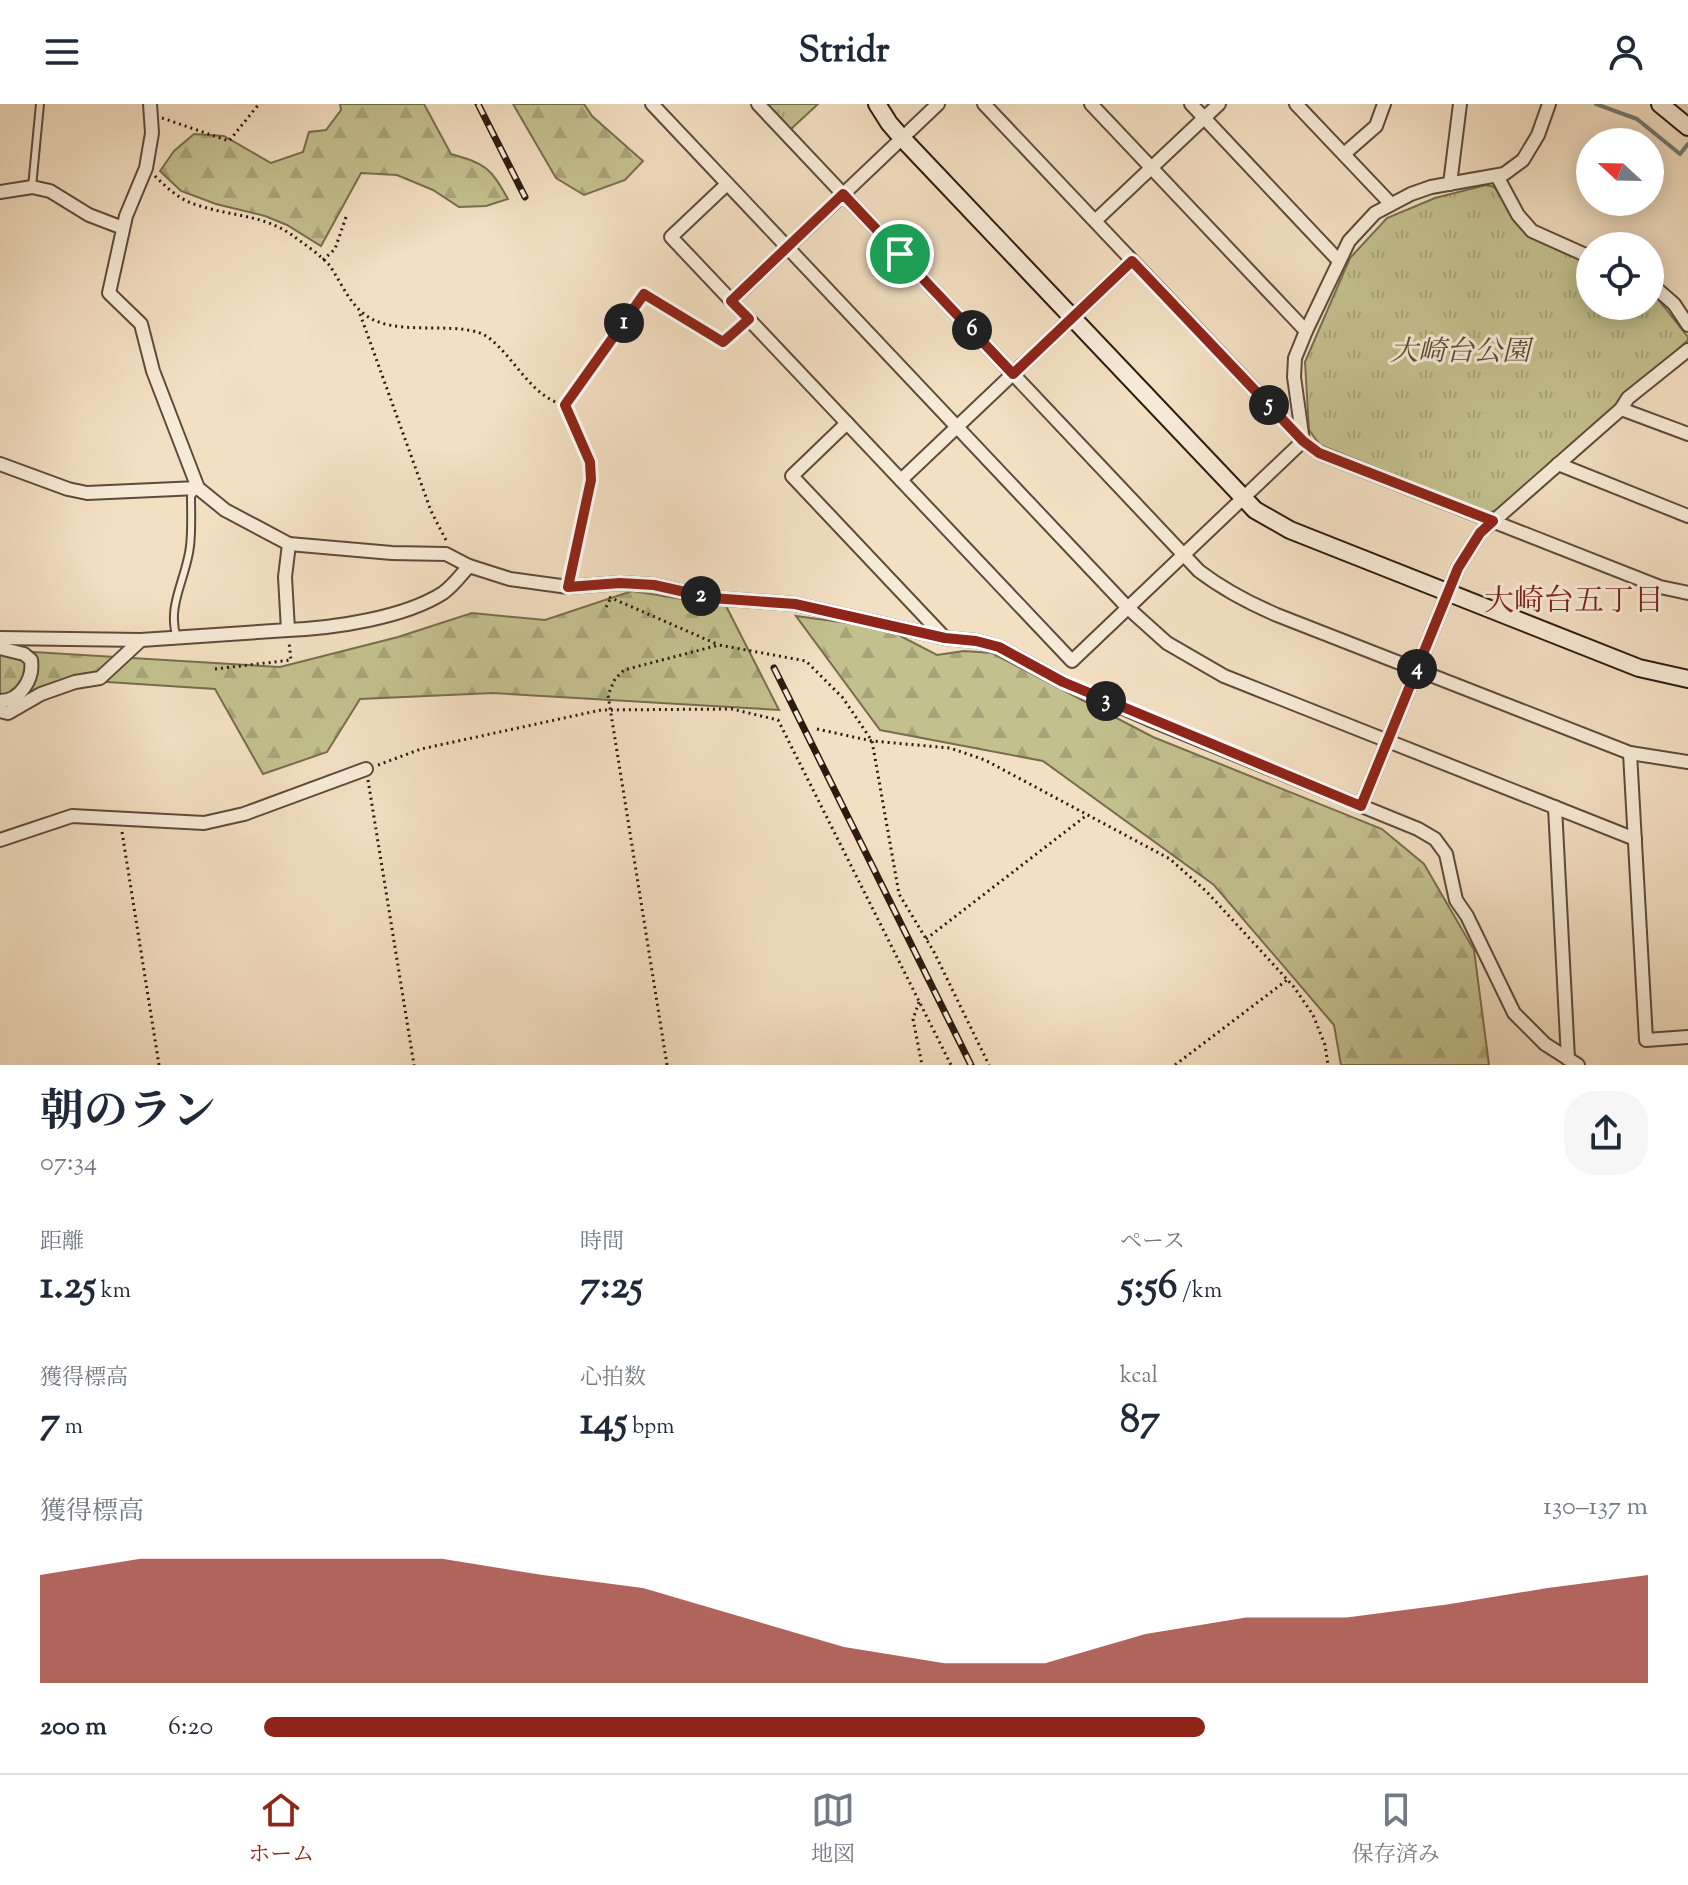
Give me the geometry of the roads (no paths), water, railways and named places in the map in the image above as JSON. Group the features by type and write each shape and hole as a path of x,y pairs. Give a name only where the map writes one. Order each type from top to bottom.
{"street":[{"path":"652,104 1128,608 1158,636 1205,667 1635,839"},
{"path":"758,104 1199,571 1244,601 1630,753 1688,762"},
{"path":"877,104 902,138 1243,499 1270,521 1639,668 1688,679"},
{"path":"731,301 938,104"},
{"path":"984,104 1303,441 1319,453 1660,587 1688,593"},
{"path":"1091,104 1306,331"},
{"path":"1191,104 1339,261"},
{"path":"1095,221 1219,104"},
{"path":"1296,104 1390,203"},
{"path":"1344,154 1376,126 1384,104"},
{"path":"1450,184 1460,104"},
{"path":"1303,441 1294,377 1295,358 1349,241 1362,225 1390,203 1431,187 1504,174 1523,160 1538,135 1548,104 1542,104"},
{"path":"1660,104 1688,127"},
{"path":"150,109 152,133 146,168 123,228 109,293 141,324 153,371 198,488 225,510 289,544 392,553 446,554 469,566 510,579 568,587 620,583 654,585 712,598 795,604 999,647 1063,682 1418,829 1435,839 1446,854 1456,900 1467,916 1514,1013 1545,1044 1573,1062"},
{"path":"1497,176 1518,215 1532,231 1576,251"},
{"path":"727,184 671,237 1072,661 1303,441"},
{"path":"0,192 32,187 50,191 89,215 123,228"},
{"path":"901,480 1132,261"},
{"path":"1664,294 1688,325"},
{"path":"1361,806 1467,551 1480,533 1621,409 1628,398 1688,350"},
{"path":"1621,409 1688,434"},
{"path":"847,423 792,476 945,638"},
{"path":"0,464 87,493 198,488"},
{"path":"1558,464 1688,516"},
{"path":"288,630 285,577 289,544"},
{"path":"0,638 141,640 288,630 373,618 416,608 447,591 469,566"},
{"path":"0,711 8,713 41,694 75,682 100,678 141,640"},
{"path":"0,648 24,654 31,660 32,669 26,685 17,695 7,702 0,701"},
{"path":"1630,753 1646,1040 1688,1037"},
{"path":"0,840 72,816 204,823 244,814 366,769"},
{"path":"1555,807 1573,1062"}],"lane":[{"path":"32,187 40,104"},
{"path":"177,638 174,629 175,601 190,549 191,496 198,488"}],"waterway":[{"path":"1596,104 1637,119 1680,154 1688,144"}],"railway":[{"path":"478,104 525,197"},
{"path":"774,668 971,1065"}],"district":[{"name":"大崎台五丁目","path":"1574,602"}],"park label":[{"name":"大崎台公園","path":"1460,353"}]}
